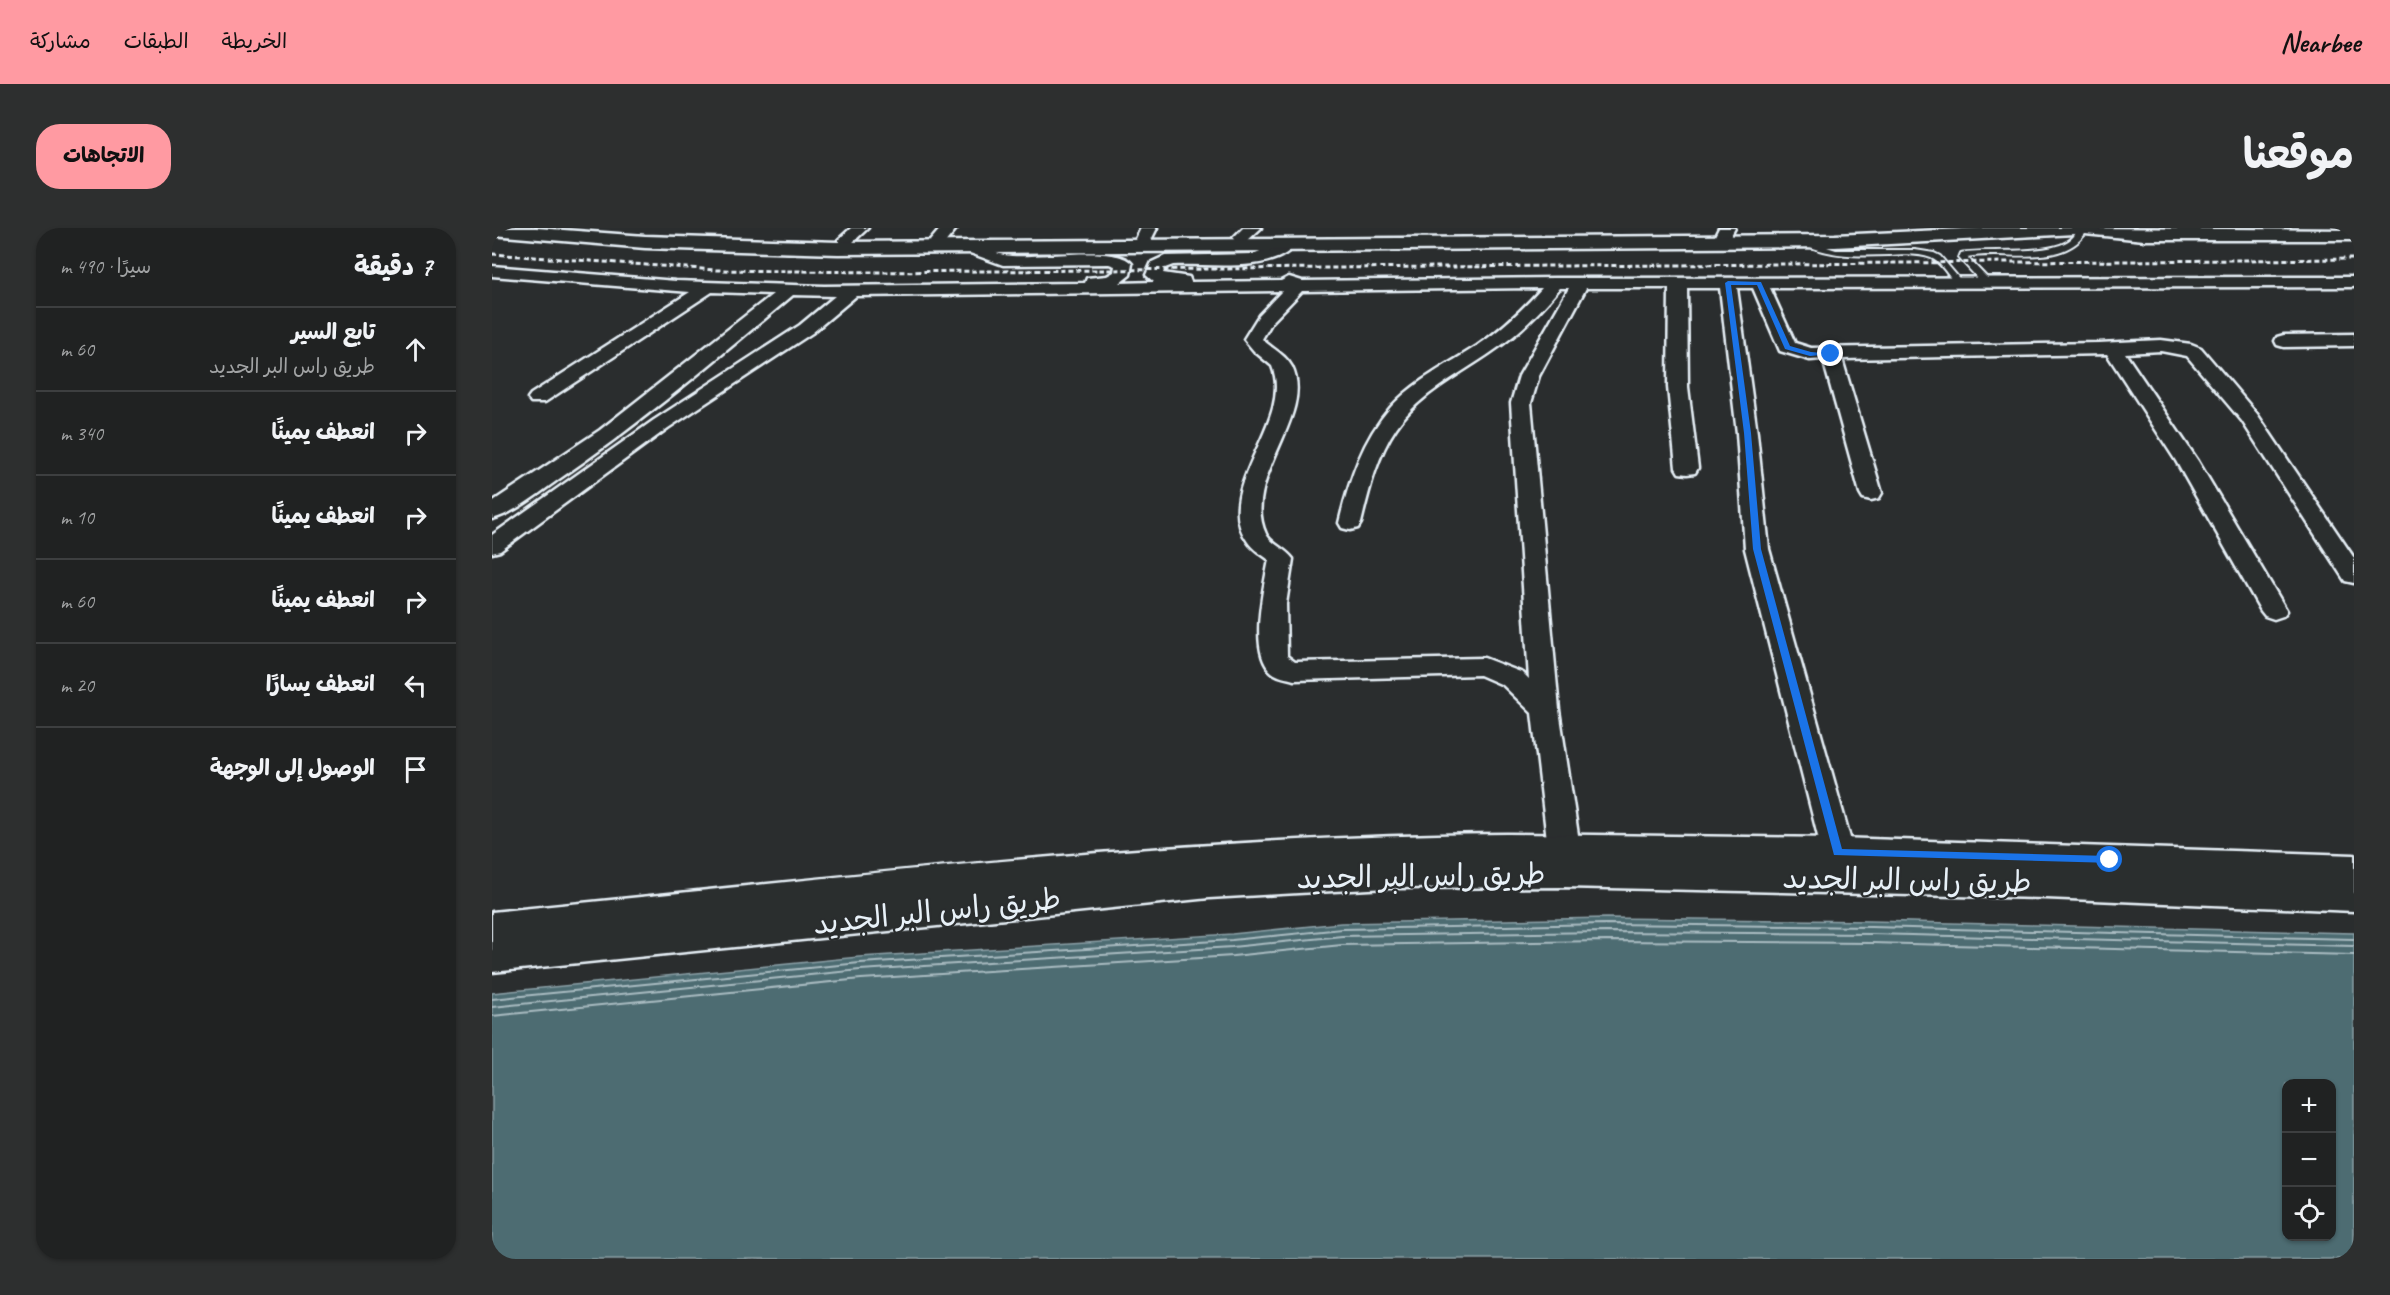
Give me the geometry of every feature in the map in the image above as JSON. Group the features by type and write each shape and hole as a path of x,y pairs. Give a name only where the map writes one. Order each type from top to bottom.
{"main road":[{"path":"557,228 716,238 853,234 1725,232 1878,234 1951,228"},
{"path":"2177,228 2226,236"},
{"path":"492,230 708,245 968,247 1806,242 1917,239 2079,229 2135,235 2354,235"},
{"name":"طريق راس البر الجديد","path":"492,927 1216,856 1391,848 1838,852 2354,869"},
{"name":"طريق راس البر الجديد","path":"492,956 1189,886 1387,874 1564,873 2022,883 2354,897"}],"street":[{"path":"1287,245 1277,253 1250,259 1167,260 1158,265 1154,275 1173,281 1275,280 1298,285"},
{"path":"968,247 1003,260 1111,259 1124,264 1122,275 1110,281 1032,283 1014,289"},
{"path":"492,271 709,287 851,291 1555,283 2354,282"},
{"path":"1350,523 1358,488 1371,456 1382,434 1400,410 1426,387 1516,326 1555,283"},
{"path":"1564,848 1545,710 1521,403 1529,376 1580,283"},
{"path":"1678,283 1678,387 1687,468"},
{"path":"1728,283 1747,433 1757,549 1838,852"},
{"path":"1759,283 1787,347 1810,354 2113,349 2171,345 2194,352 2250,418 2297,486 2354,576"},
{"path":"1298,285 1265,319 1253,339 1279,360 1285,374 1286,396 1279,423 1256,476 1250,500 1254,534 1259,542 1281,559 1273,604 1274,656 1277,662 1282,668 1294,671 1484,666 1513,679 1545,710"},
{"path":"538,398 709,287"},
{"path":"492,512 526,492 603,437 789,290"},
{"path":"492,546 661,424 806,330 851,291"},
{"path":"2284,341 2354,340"},
{"path":"2113,349 2187,461 2274,610"},
{"path":"1831,354 1871,493"}],"lane":[{"path":"1988,283 1963,258 1964,255 2058,249 2077,241 2081,234 2079,229"},
{"path":"1806,242 1822,249 1845,254 1929,255 1936,258 1959,283"}],"water":[{"path":"1606,918 1871,921 2354,933 2354,1259 492,1259 492,993 859,957 1232,934 1341,923"}],"railway":[{"path":"492,254 716,270 876,272 2354,259"}],"route":[{"path":"1831,354 1810,354 1787,347 1759,283 1728,283 1747,433 1757,549 1838,852 2110,860"}]}
